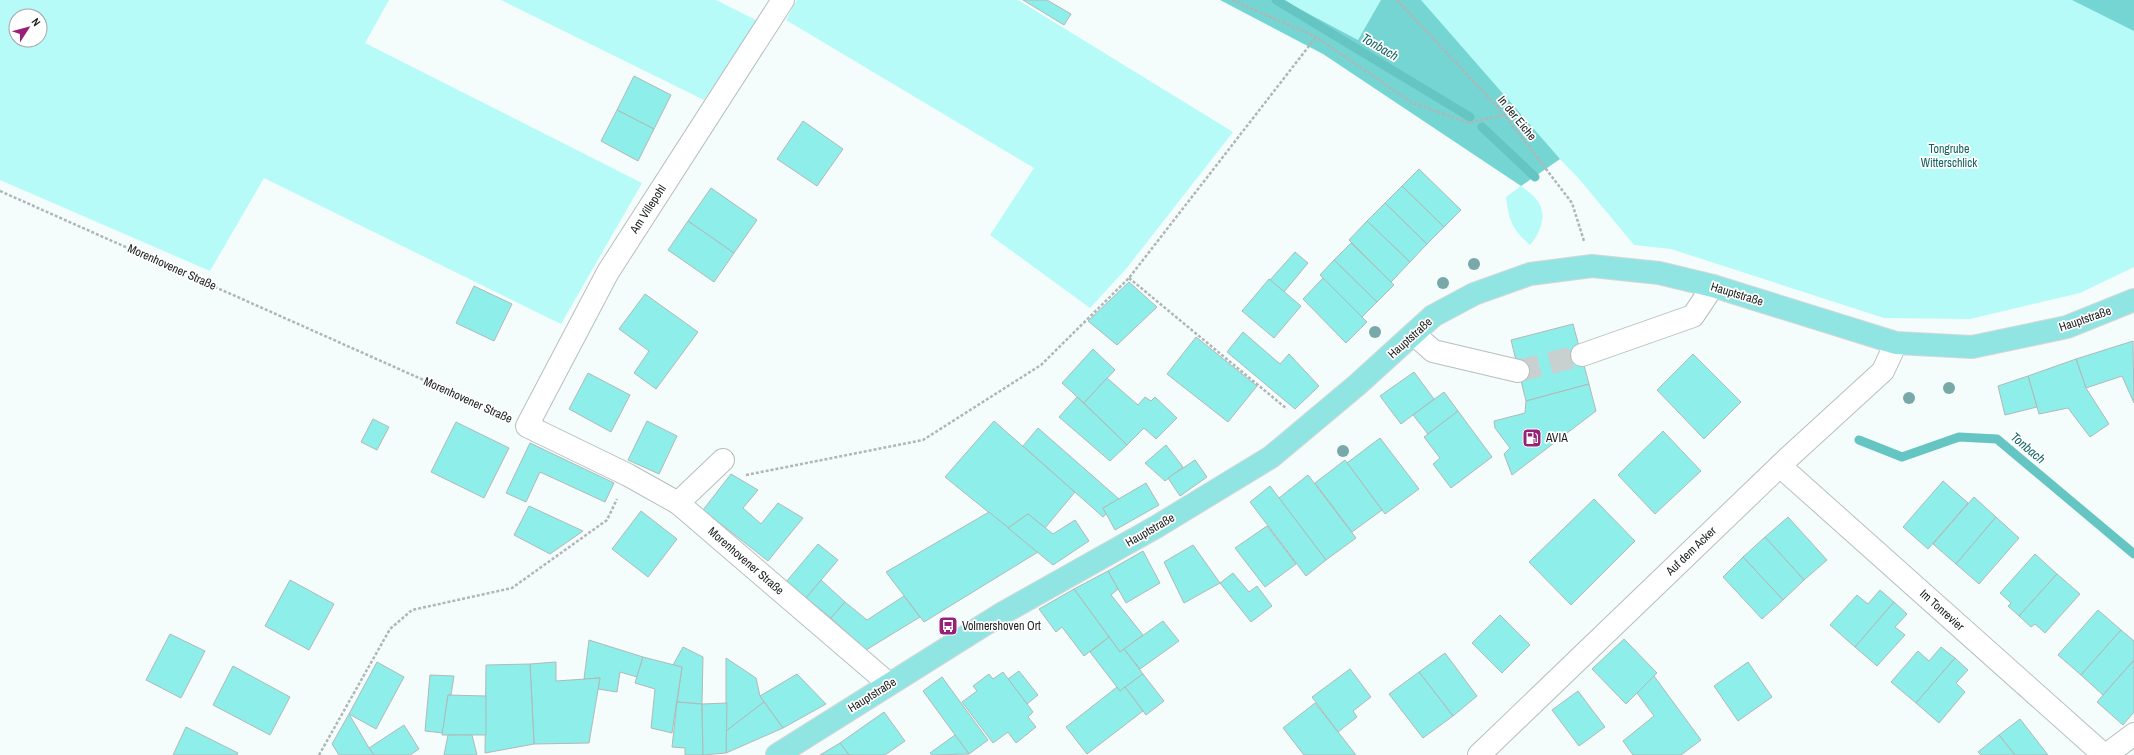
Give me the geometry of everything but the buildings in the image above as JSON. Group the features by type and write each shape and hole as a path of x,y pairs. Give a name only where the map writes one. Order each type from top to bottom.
{"main road":[{"name":"Hauptstraße","path":"777,755 1003,614 1156,527 1271,457 1308,427 1433,316 1474,294 1530,274 1592,266 1659,273 1712,286 1896,344 1972,347 2067,327 2134,300"}],"street":[{"name":"Am Villepohl","path":"527,426 608,272 783,0"},
{"path":"1582,355 1693,316 1712,286"},
{"path":"1414,334 1433,351 1518,372"},
{"name":"Auf dem Acker","path":"1479,755 1780,466 1883,370 1896,344"},
{"name":"Morenhovener Straße","path":"527,426 628,475 678,503 889,684"},
{"path":"678,503 723,460"},
{"name":"Im Tonrevier","path":"1780,466 2105,755 2134,734"}],"path":[{"path":"1232,0 1316,36 1411,102 1469,123 1504,114"},
{"name":"In der Eiche","path":"1397,0 1504,114 1572,203 1592,266"},
{"path":"723,460 744,476 923,440 1041,365 1129,278 1316,36"},
{"name":"Morenhovener Straße","path":"0,191 527,426"},
{"path":"1129,278 1308,427"},
{"path":"319,755 390,629 412,610 512,588 608,520 628,475"}],"green space":[{"path":"0,0 389,0 365,43 642,183 561,324 264,178 210,271 0,180"},
{"path":"501,0 716,0 758,21 704,100"},
{"path":"797,0 1018,0 1233,132 1126,269 1090,308 990,235 1034,168 786,20"},
{"path":"1283,0 1381,0 1382,1 1358,40"},
{"name":"Tongrube Witterschlick","path":"1419,0 2134,0 2134,267 2080,293 1970,319 1884,318 1671,249 1634,245 1580,180 1516,113"},
{"path":"1521,186 1536,199 1542,211 1542,223 1540,229 1530,245 1512,224 1507,205 1506,197"}],"shaded area":[{"path":"1220,0 1283,0 1358,40 1381,0 1421,0 1560,159 1521,186 1323,54"},
{"path":"2072,0 2134,0 2134,31"}],"waterway":[{"name":"Tonbach","path":"1276,0 1470,117"},
{"name":"Tonbach","path":"1482,127 1535,177"},
{"name":"Tonbach","path":"1859,440 1902,457 1959,437 1997,439 2134,554"}],"tunnel":[{"path":"1518,371 1582,355"}],"place":[{"name":"AVIA","path":"1532,438"},
{"name":"Volmershoven Ort","path":"948,626"}]}
